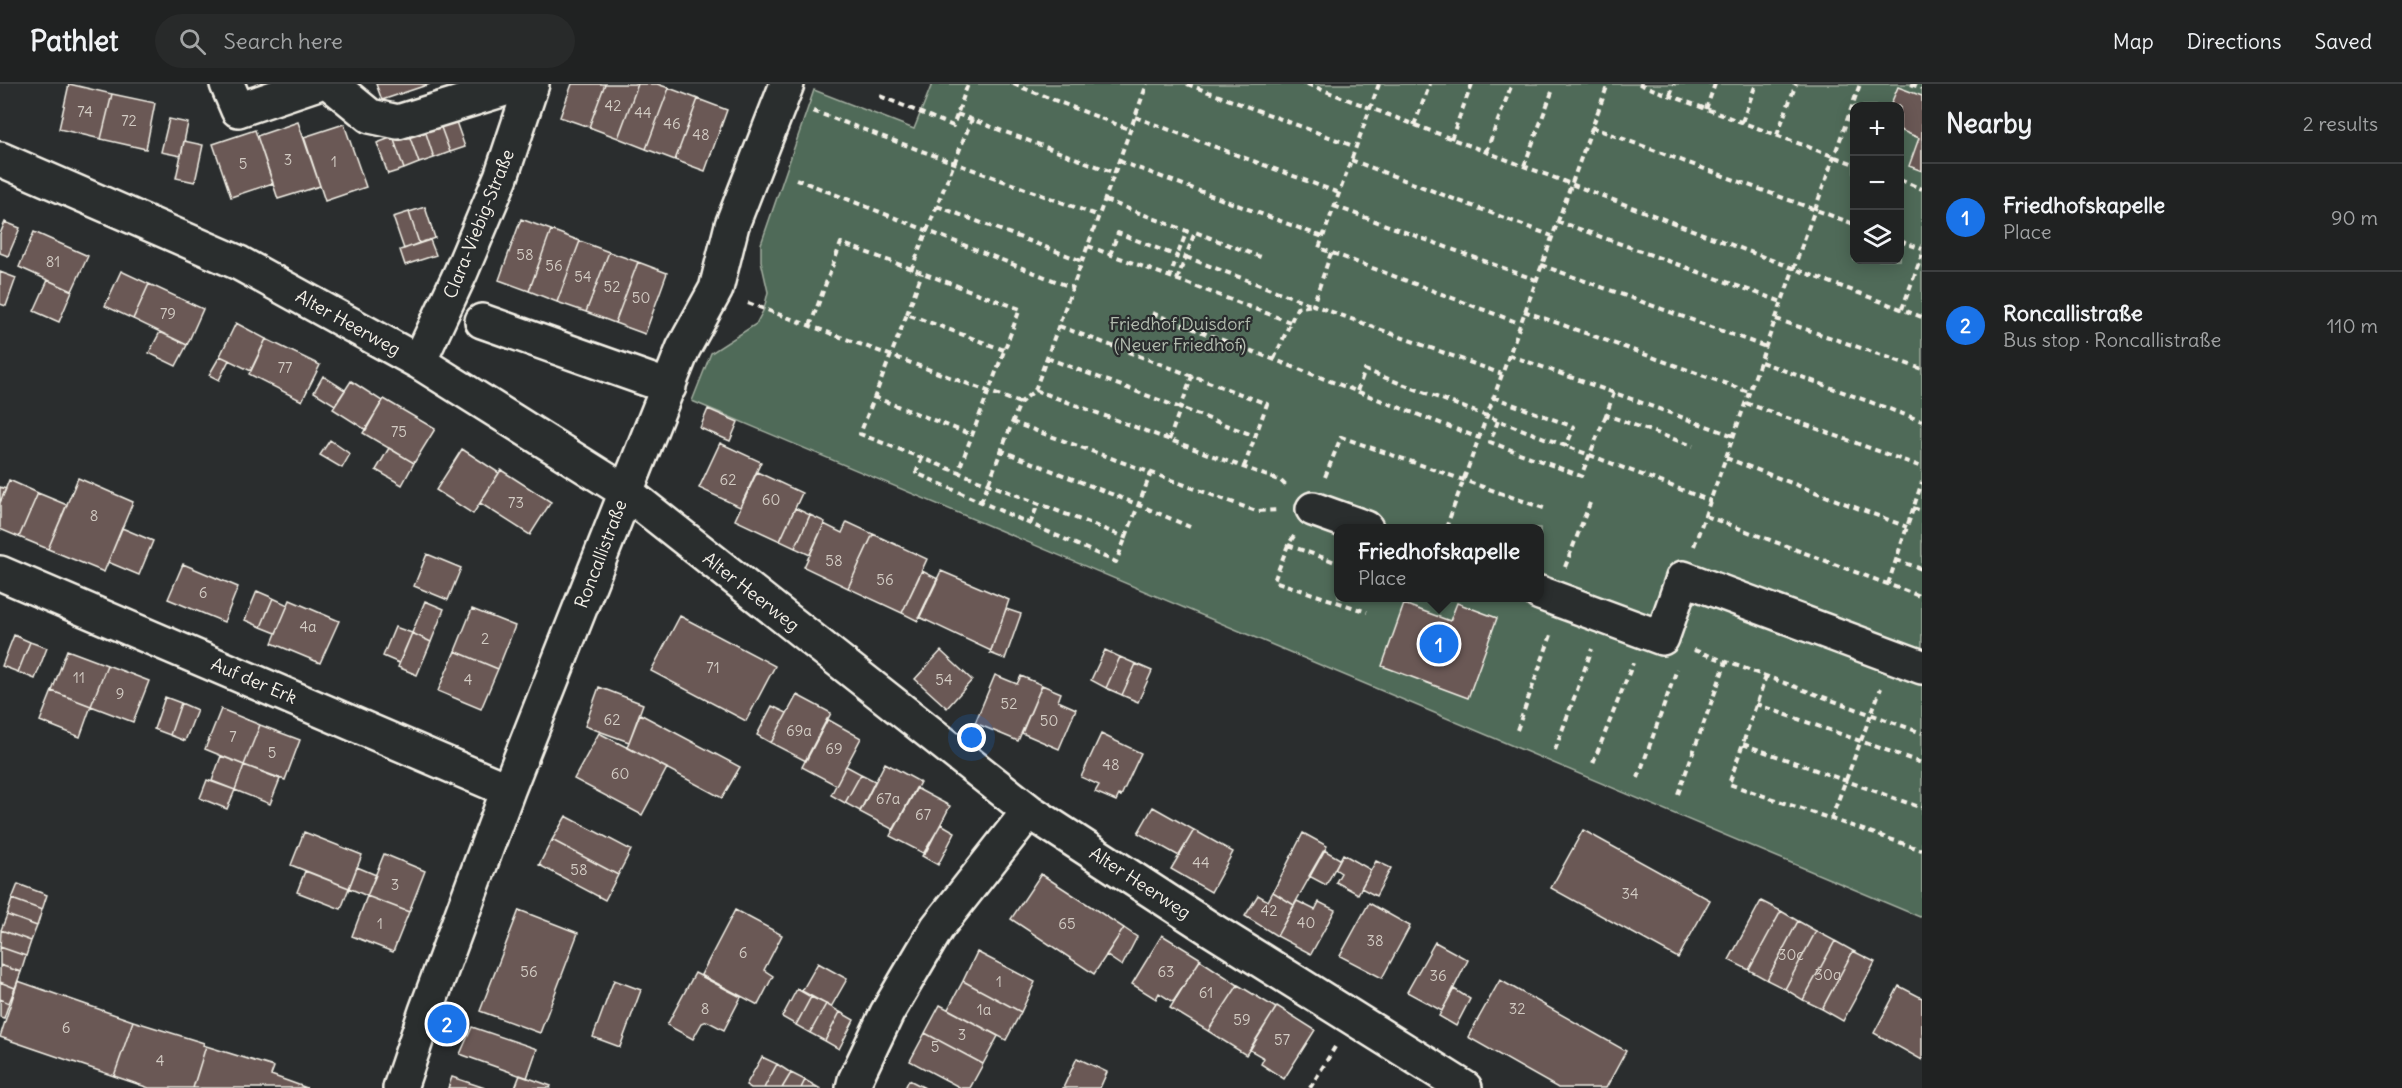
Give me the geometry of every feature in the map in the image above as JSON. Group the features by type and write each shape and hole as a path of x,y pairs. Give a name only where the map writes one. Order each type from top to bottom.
{"street":[{"path":"227,84 238,110 315,84"},
{"path":"331,84 370,116 398,122 521,84"},
{"name":"Clara-Viebig-Straße","path":"419,362 461,272 501,177 532,84"},
{"name":"Roncallistraße","path":"400,1088 508,790 683,349 716,289 732,225 784,91"},
{"name":"Alter Heerweg","path":"0,159 239,263 419,362 626,492 1029,812 1465,1088"},
{"path":"482,321 669,387"},
{"path":"1313,509 1355,524"},
{"name":"Auf der Erk","path":"0,573 508,790"},
{"path":"1552,598 1664,639 1683,578 1908,662"},
{"path":"853,1088 887,1013 937,928 1029,812"}],"path":[{"path":"880,96 953,126 968,84"},
{"path":"1013,84 1131,130"},
{"path":"981,502 1020,403 1035,390 1147,84"},
{"path":"1187,84 1356,147"},
{"path":"1307,84 1922,317"},
{"path":"1379,84 1319,248 1520,323"},
{"path":"1414,125 1430,84"},
{"path":"1451,139 1472,84"},
{"path":"1486,152 1512,84"},
{"path":"1447,524 1608,84"},
{"path":"1639,84 1850,162"},
{"path":"1670,96 1674,84"},
{"path":"1706,109 1715,84"},
{"path":"1742,122 1756,84"},
{"path":"1777,135 1796,84"},
{"path":"1683,578 1860,84"},
{"path":"1911,84 1922,88"},
{"path":"784,91 954,162 1099,216"},
{"path":"1524,166 1552,92"},
{"path":"957,114 1115,173"},
{"path":"1135,117 1339,193"},
{"path":"911,270 972,119"},
{"path":"1591,127 1850,223"},
{"path":"1351,160 1552,236"},
{"path":"1119,161 1323,237"},
{"path":"796,179 1073,288"},
{"path":"1904,182 1922,189"},
{"path":"1105,200 1187,231 1170,277"},
{"path":"937,206 1082,261"},
{"path":"1334,206 1536,280"},
{"path":"1557,221 1782,302"},
{"path":"1177,280 1195,232 1263,258"},
{"path":"1110,255 1118,233 1177,256"},
{"path":"810,326 841,243 1020,309 958,472"},
{"path":"1904,243 1922,249"},
{"path":"1088,246 1290,322"},
{"path":"1313,305 1331,253"},
{"path":"1902,309 1922,255"},
{"path":"1186,257 1502,374"},
{"path":"1541,265 1766,347"},
{"path":"922,273 860,434 1127,538"},
{"path":"1274,359 1297,308 1313,305"},
{"path":"764,309 1020,403"},
{"path":"1524,311 1750,392"},
{"path":"1152,313 1479,438"},
{"path":"907,314 1004,350"},
{"path":"1776,319 1922,369"},
{"path":"1059,326 1267,404 1244,467"},
{"path":"1509,355 1734,436"},
{"path":"1047,358 1255,436"},
{"path":"1761,362 1922,421"},
{"path":"1357,391 1365,369 1710,501"},
{"path":"1169,440 1192,376"},
{"path":"1035,390 1281,481 1313,509"},
{"path":"1498,421 1490,442 1581,476 1614,393"},
{"path":"1493,397 1574,427 1566,447"},
{"path":"874,398 972,435"},
{"path":"1746,403 1922,466"},
{"path":"1606,415 1693,446"},
{"path":"1012,422 1256,511 1313,509"},
{"path":"1334,601 1274,581 1288,545 1313,509 1341,437 1546,509"},
{"path":"1000,450 1190,527"},
{"path":"922,458 916,473 1116,562 1151,473"},
{"path":"1726,458 1907,526"},
{"path":"1888,584 1922,482"},
{"path":"1030,524 1038,504"},
{"path":"1517,730 1552,598 1590,504"},
{"path":"1913,508 1922,511"},
{"path":"1706,516 1922,597"},
{"path":"1288,545 1334,562"},
{"path":"1896,560 1922,570"},
{"path":"1336,602 1366,612"},
{"path":"1555,750 1604,617"},
{"path":"1664,639 1922,733"},
{"path":"1593,763 1664,639"},
{"path":"1638,778 1664,639"},
{"path":"1678,794 1726,662"},
{"path":"1831,819 1871,714 1908,662"},
{"path":"1766,676 1729,784 1922,850"},
{"path":"1756,704 1922,763"},
{"path":"1743,744 1922,808"},
{"path":"1310,1088 1353,1018"}],"green space":[{"name":"Friedhof Duisdorf (Neuer Friedhof)","path":"932,84 1922,84 1922,914 1920,917 692,401 711,353 756,324 764,309 768,292 761,261 761,244 814,90 914,129"}],"building":[{"path":"69,84 112,94 101,139 59,129"},
{"path":"376,84 430,84 382,100"},
{"path":"572,84 605,84 589,127 560,117"},
{"path":"605,84 638,84 618,138 589,127"},
{"path":"638,84 657,84 669,88 646,149 618,138"},
{"path":"1898,87 1922,96 1922,171 1909,166 1919,138 1904,132 1904,102 1892,102"},
{"path":"669,88 698,99 675,160 646,149"},
{"path":"112,94 155,103 146,149 101,139"},
{"path":"698,99 727,110 705,171 675,160"},
{"path":"454,116 465,147 450,152 439,122"},
{"path":"169,119 188,123 181,156 161,152"},
{"path":"298,122 320,186 278,199 257,136"},
{"path":"439,122 450,152 434,158 424,127"},
{"path":"344,124 366,187 325,201 304,137"},
{"path":"424,127 434,158 419,163 408,132"},
{"path":"255,130 273,183 231,197 213,144"},
{"path":"408,132 419,163 404,169 393,137"},
{"path":"393,137 404,169 388,174 377,143"},
{"path":"184,141 203,145 195,182 176,178"},
{"path":"425,207 435,238 419,243 409,212"},
{"path":"409,212 419,243 404,249 393,217"},
{"path":"521,219 551,230 529,291 499,280"},
{"path":"5,222 20,228 8,256 0,253 0,234"},
{"path":"551,230 580,241 557,302 529,291"},
{"path":"34,232 88,256 72,291 19,267"},
{"path":"430,240 436,255 405,265 400,250"},
{"path":"580,241 609,252 586,312 557,302"},
{"path":"609,252 638,262 615,323 586,312"},
{"path":"638,262 667,273 645,334 615,323"},
{"path":"121,271 149,284 133,319 105,306"},
{"path":"0,272 16,278 6,306 0,304"},
{"path":"48,280 72,291 59,322 34,311"},
{"path":"149,284 203,309 187,345 133,319"},
{"path":"236,323 266,339 251,371 220,356"},
{"path":"160,332 187,345 176,366 149,353"},
{"path":"266,339 320,365 302,401 249,374"},
{"path":"220,356 229,360 219,380 209,375"},
{"path":"323,376 345,390 335,405 314,392"},
{"path":"351,381 382,401 366,430 333,409"},
{"path":"384,399 435,429 414,463 363,433"},
{"path":"708,409 738,422 730,441 700,428"},
{"path":"330,440 350,454 342,468 320,455"},
{"path":"720,443 761,462 740,507 699,488"},
{"path":"389,448 414,463 402,485 376,470"},
{"path":"462,449 499,473 473,514 436,490"},
{"path":"501,470 551,502 530,535 480,503"},
{"path":"757,472 802,493 780,541 735,520"},
{"path":"78,478 133,502 104,572 48,549"},
{"path":"9,480 38,493 19,537 0,529 0,503"},
{"path":"0,487 6,489 0,503"},
{"path":"38,493 67,505 48,549 19,537"},
{"path":"795,508 810,515 795,548 780,541"},
{"path":"810,515 825,522 810,555 795,548"},
{"path":"847,522 873,534 848,588 804,567 824,524 842,533"},
{"path":"122,528 153,541 139,575 108,562"},
{"path":"873,534 927,559 902,613 848,588"},
{"path":"427,554 461,568 448,600 414,586"},
{"path":"183,564 238,587 224,622 168,599"},
{"path":"922,571 938,579 918,621 902,613"},
{"path":"941,571 1009,600 991,651 919,617"},
{"path":"257,591 273,598 261,627 245,620"},
{"path":"273,598 288,605 276,633 261,627"},
{"path":"290,600 339,621 320,663 272,643"},
{"path":"425,601 444,609 431,642 412,633"},
{"path":"1457,603 1497,618 1468,698 1382,666 1404,604 1450,621"},
{"path":"472,609 515,626 498,669 455,651"},
{"path":"1006,609 1021,614 1005,659 990,653"},
{"path":"680,616 775,666 746,721 651,671"},
{"path":"395,627 412,633 399,663 383,656"},
{"path":"412,633 431,642 417,675 398,667"},
{"path":"14,635 30,642 18,672 2,666"},
{"path":"30,642 47,648 35,679 18,672"},
{"path":"67,650 107,665 91,706 52,691"},
{"path":"1105,650 1120,657 1106,688 1091,680"},
{"path":"455,651 498,669 481,709 438,691"},
{"path":"941,651 972,680 947,708 915,679"},
{"path":"1120,657 1136,664 1122,695 1106,688"},
{"path":"1136,664 1152,671 1138,702 1122,695"},
{"path":"107,665 149,681 133,722 91,706"},
{"path":"995,675 1017,684 1021,676 1042,685 1018,741 975,723"},
{"path":"1042,685 1061,693 1058,701 1076,709 1059,749 1022,733"},
{"path":"599,687 643,704 629,742 585,726"},
{"path":"52,691 91,706 80,737 40,721"},
{"path":"797,695 831,713 806,761 771,743"},
{"path":"165,697 181,703 170,735 154,729"},
{"path":"181,703 197,710 185,741 170,735"},
{"path":"772,706 787,713 771,743 757,735"},
{"path":"221,709 260,725 244,765 205,749"},
{"path":"640,714 740,767 722,798 627,747"},
{"path":"827,719 861,738 836,785 802,767"},
{"path":"260,725 300,740 285,780 244,765"},
{"path":"599,733 667,768 642,815 574,779"},
{"path":"1101,734 1141,753 1121,796 1119,795 1116,801 1095,792 1099,785 1081,777"},
{"path":"221,756 244,765 235,790 212,781"},
{"path":"885,763 920,782 894,830 860,812"},
{"path":"244,765 280,779 270,804 235,790"},
{"path":"846,766 861,774 845,803 831,795"},
{"path":"861,774 875,781 860,811 845,803"},
{"path":"207,780 235,790 227,809 200,798"},
{"path":"916,788 950,806 925,854 890,836"},
{"path":"1153,807 1194,830 1179,856 1138,833"},
{"path":"566,816 631,850 618,875 552,840"},
{"path":"941,824 955,832 938,865 922,856"},
{"path":"1194,830 1233,852 1211,892 1171,869"},
{"path":"1583,830 1710,900 1678,958 1551,888"},
{"path":"304,832 362,855 349,888 291,865"},
{"path":"1303,833 1327,846 1294,905 1273,892"},
{"path":"552,840 618,875 605,900 539,865"},
{"path":"1324,850 1340,859 1326,885 1309,876"},
{"path":"384,854 425,871 409,912 367,896"},
{"path":"1343,854 1371,870 1358,894 1336,882 1341,873 1335,869"},
{"path":"1376,861 1391,868 1376,896 1361,888"},
{"path":"357,867 376,875 367,896 349,888"},
{"path":"305,871 349,888 341,909 297,892"},
{"path":"1041,874 1124,928 1094,974 1011,919"},
{"path":"18,884 47,895 42,910 12,899"},
{"path":"1273,892 1294,905 1277,936 1245,916 1258,895 1268,901"},
{"path":"367,896 409,912 393,952 352,936"},
{"path":"12,899 42,910 37,926 7,915"},
{"path":"1297,901 1315,910 1319,902 1335,910 1311,954 1277,936"},
{"path":"1761,901 1781,911 1749,970 1729,960"},
{"path":"1369,903 1410,926 1382,978 1340,956"},
{"path":"519,910 578,933 540,1033 480,1011"},
{"path":"735,910 782,935 764,970 773,976 758,1005 701,975"},
{"path":"1781,911 1798,921 1767,980 1749,970"},
{"path":"7,915 37,926 31,941 1,930"},
{"path":"1798,921 1816,931 1785,989 1767,980"},
{"path":"1124,928 1137,937 1122,966 1106,955"},
{"path":"1,930 31,941 26,956 0,947"},
{"path":"1816,931 1835,941 1803,1000 1785,989"},
{"path":"1162,935 1201,959 1173,1002 1159,993 1156,999 1132,984"},
{"path":"1835,941 1853,951 1822,1009 1803,1000"},
{"path":"1435,942 1468,960 1442,1011 1407,992"},
{"path":"0,947 26,956 21,972 0,965"},
{"path":"1853,951 1875,962 1843,1021 1822,1009"},
{"path":"977,952 1035,982 1021,1012 963,981"},
{"path":"1200,960 1238,985 1208,1031 1170,1008"},
{"path":"818,963 847,979 831,1007 802,991"},
{"path":"0,965 21,972 15,988 0,982"},
{"path":"695,973 741,997 724,1030 707,1021 702,1023 693,1039 667,1025"},
{"path":"614,980 641,990 620,1047 593,1037"},
{"path":"1500,980 1626,1051 1606,1088 1558,1088 1468,1037"},
{"path":"18,981 133,1021 114,1076 0,1037"},
{"path":"963,981 1021,1012 1006,1040 948,1009"},
{"path":"0,982 15,988 9,1003 0,999"},
{"path":"1238,985 1276,1008 1246,1055 1208,1031"},
{"path":"1899,986 1922,998 1922,1060 1874,1033"},
{"path":"797,989 811,997 796,1025 782,1017"},
{"path":"1454,989 1470,999 1456,1026 1439,1016"},
{"path":"811,997 826,1004 810,1033 796,1025"},
{"path":"0,999 9,1003 4,1018 0,1017"},
{"path":"826,1004 840,1012 825,1041 810,1033"},
{"path":"940,1005 998,1036 983,1064 925,1033"},
{"path":"1277,1006 1315,1030 1284,1079 1261,1064 1264,1058 1250,1050"},
{"path":"840,1012 854,1020 839,1049 825,1041"},
{"path":"133,1021 204,1043 203,1045 206,1046 193,1088 149,1088 114,1076"},
{"path":"472,1027 537,1049 527,1078 460,1054"},
{"path":"925,1033 983,1064 970,1088 961,1088 910,1061"},
{"path":"206,1046 274,1067 271,1075 307,1088 193,1088"},
{"path":"762,1057 777,1064 764,1088 751,1088 746,1085"},
{"path":"1077,1058 1107,1072 1100,1088 1063,1088"},
{"path":"777,1064 791,1073 782,1088 764,1088"},
{"path":"791,1073 805,1080 801,1088 782,1088"},
{"path":"520,1075 551,1086 550,1088 515,1088"},
{"path":"452,1077 485,1088 448,1088"},
{"path":"805,1080 819,1088 801,1088"},
{"path":"909,1080 925,1088 905,1088"}],"place":[{"name":"Friedhofskapelle","path":"1439,644"},
{"name":"Roncallistraße","path":"447,1024"}]}
